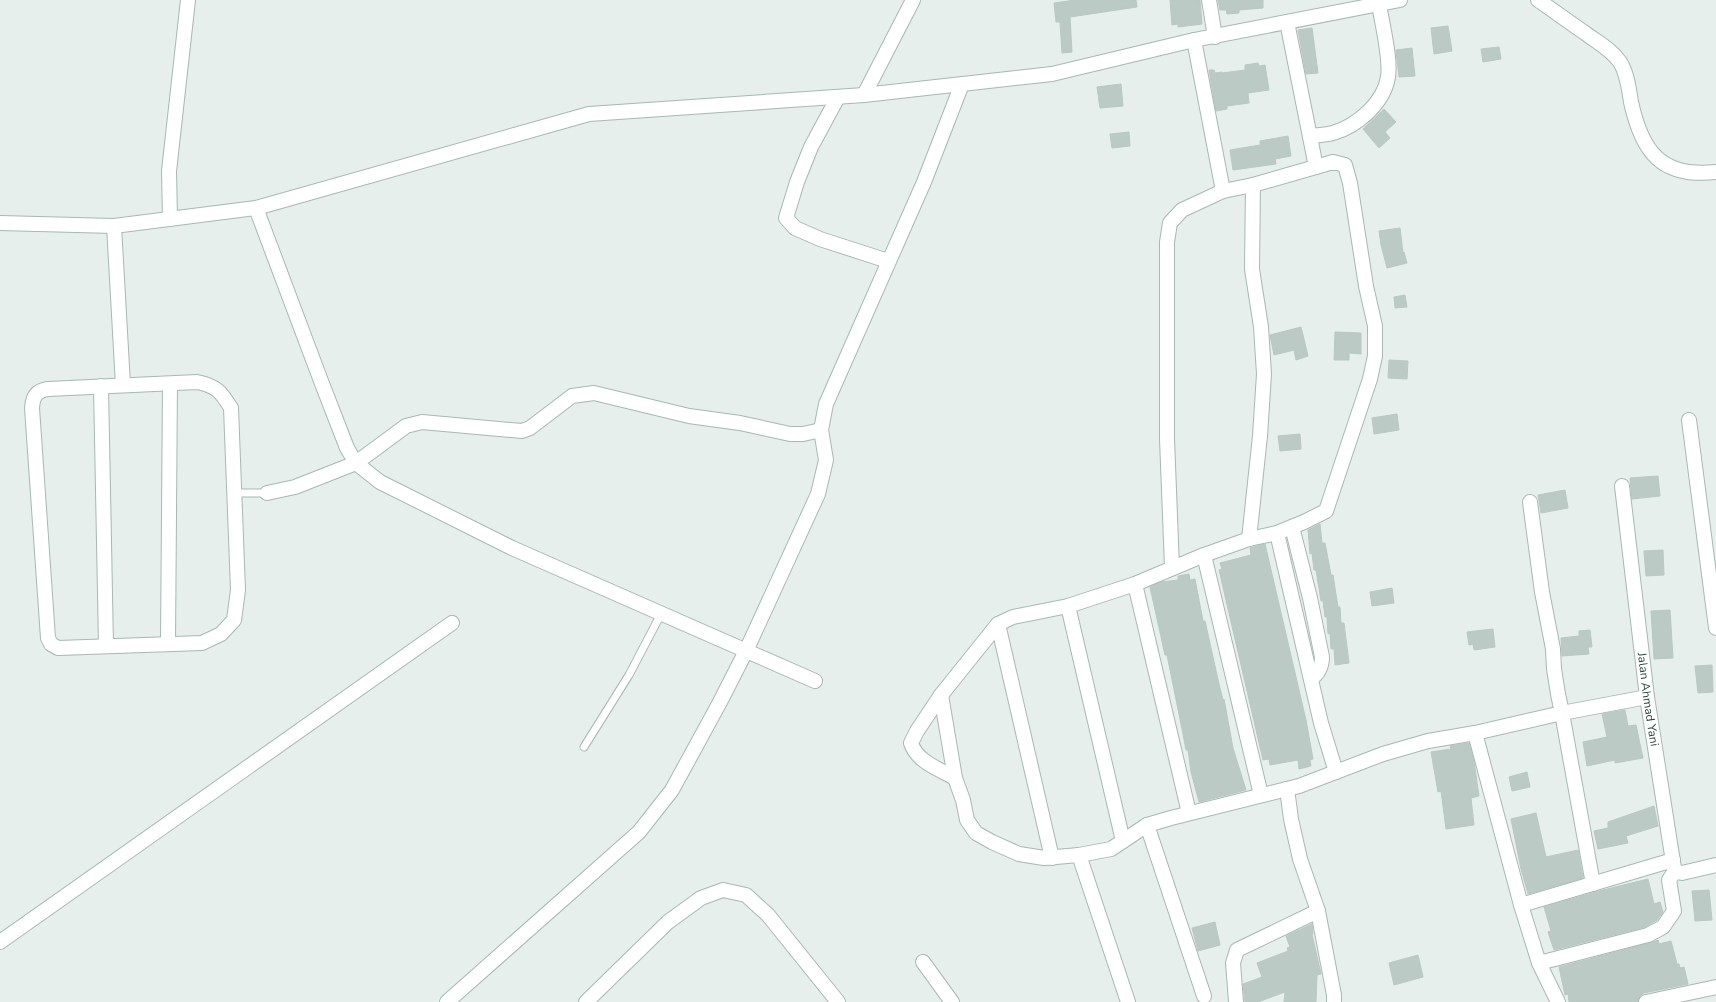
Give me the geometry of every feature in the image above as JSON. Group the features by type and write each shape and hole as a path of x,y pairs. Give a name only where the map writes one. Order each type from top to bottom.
{"street":[{"path":"170,219 169,171 188,0"},
{"path":"864,95 912,0"},
{"path":"1209,0 1214,36"},
{"path":"0,222 114,226 256,208 589,114 864,95 1052,74 1194,40 1287,22 1369,3 1400,0"},
{"path":"1538,0 1611,51 1621,63 1636,123 1658,160 1677,170 1716,172"},
{"path":"1310,136 1331,134 1346,128 1368,112 1384,91 1388,76 1388,60 1369,3"},
{"path":"1287,22 1316,167"},
{"path":"1194,40 1223,191"},
{"path":"447,1002 639,832 672,790 746,651 818,494 826,460 820,430 826,404 924,182 962,84"},
{"path":"838,97 811,147 796,182 786,218 795,228 820,239 888,262"},
{"path":"955,778 914,753 911,743 941,695 998,624 1013,617 1068,606 1135,584 1204,555 1249,539 1277,533 1326,511 1370,379 1375,356 1375,326 1366,286 1350,183 1345,165 1332,162 1253,185 1223,191 1182,210 1170,223 1167,242 1167,439 1172,567"},
{"path":"1249,539 1260,436 1264,374 1261,327 1252,269 1253,185"},
{"path":"256,208 347,448 356,463 380,482 495,539 815,681"},
{"path":"114,226 123,385"},
{"path":"197,382 212,384 222,394 231,408 238,590 234,620 220,634 202,643 58,648 51,644 48,638 32,400 35,394 41,390 170,384 197,382"},
{"path":"168,643 170,384"},
{"path":"101,386 106,646"},
{"path":"267,492 295,487 356,463 406,426 414,423 431,422 522,431 530,428 572,396 594,393 689,416 740,423 790,434 803,434 820,430"},
{"path":"1690,420 1716,628"},
{"name":"Jalan Ahmad Yani","path":"1622,486 1647,696 1675,866"},
{"path":"1530,502 1542,592 1554,649 1555,678 1593,884"},
{"path":"1292,527 1314,614 1322,657 1322,666 1311,679"},
{"path":"1277,533 1321,724 1336,772"},
{"path":"1204,555 1262,795"},
{"path":"1135,584 1189,813"},
{"path":"1068,606 1123,841"},
{"path":"0,942 452,623"},
{"path":"998,624 1052,858"},
{"path":"941,695 955,778 967,820 976,833 992,842 1020,854 1044,858 1079,855 1111,849 1147,825 1306,783 1384,754 1428,741 1475,733 1647,696"},
{"path":"1475,733 1521,905 1539,963 1558,1002"},
{"path":"1288,788 1291,819 1300,859 1318,910 1334,1002"},
{"path":"1147,825 1204,996"},
{"path":"1079,855 1128,1002"},
{"path":"1675,866 1682,873 1716,865"},
{"path":"1521,905 1593,884 1675,866"},
{"path":"1539,963 1648,935 1664,927 1674,911 1669,880 1675,866"},
{"path":"586,1002 668,922 702,898 723,890 746,895 768,915 838,1002"},
{"path":"1236,1002 1233,963 1237,950 1318,910"},
{"path":"923,962 952,1002"},
{"path":"1650,1001 1716,987"}],"lane":[{"path":"234,493 267,492"},
{"path":"584,747 629,675 661,614"}],"building":[{"path":"1075,0 1136,0 1137,7 1070,17 1072,52 1062,53 1060,22 1056,22 1054,3"},
{"path":"1170,0 1200,0 1202,24 1178,27 1178,24 1172,25"},
{"path":"1218,0 1263,0 1263,8 1239,10 1239,13 1227,14 1226,10 1220,10"},
{"path":"1448,26 1452,51 1434,54 1431,28"},
{"path":"1312,28 1318,73 1306,74 1298,30"},
{"path":"1499,47 1501,59 1483,62 1481,49"},
{"path":"1412,48 1415,76 1399,77 1396,50"},
{"path":"1258,63 1259,66 1265,65 1269,90 1248,93 1249,103 1227,106 1227,109 1216,111 1209,70 1214,70 1215,73 1222,73 1245,70 1245,65"},
{"path":"1121,84 1123,106 1100,108 1097,87"},
{"path":"1384,109 1396,122 1385,132 1390,138 1379,148 1363,129"},
{"path":"1129,132 1130,146 1112,148 1110,134"},
{"path":"1288,136 1291,156 1275,159 1276,164 1233,170 1230,150 1260,145 1260,141"},
{"path":"1400,228 1403,253 1407,263 1387,268 1379,231"},
{"path":"1405,295 1407,307 1395,308 1394,297"},
{"path":"1301,327 1308,356 1296,360 1294,350 1274,355 1270,335"},
{"path":"1335,332 1361,333 1361,354 1349,353 1349,360 1334,360"},
{"path":"1389,360 1408,361 1407,379 1388,378"},
{"path":"1397,414 1399,430 1374,434 1372,418"},
{"path":"1300,434 1301,449 1280,451 1278,436"},
{"path":"1658,476 1660,496 1632,499 1630,478"},
{"path":"1565,490 1568,508 1541,513 1538,495"},
{"path":"1320,524 1322,543 1325,543 1338,607 1340,607 1341,623 1344,623 1349,663 1335,665 1334,649 1331,649 1330,633 1328,634 1327,617 1325,617 1323,601 1321,601 1312,553 1310,554 1308,530"},
{"path":"1265,544 1306,720 1313,759 1310,760 1311,766 1299,769 1298,760 1270,765 1269,759 1263,760 1219,570 1222,569 1220,563 1251,555 1250,548"},
{"path":"1663,550 1664,575 1646,576 1644,551"},
{"path":"1189,574 1190,580 1195,579 1203,621 1205,621 1224,699 1233,748 1246,790 1199,802 1150,587 1161,582 1178,580 1178,576"},
{"path":"1392,588 1394,603 1372,606 1370,592"},
{"path":"1670,610 1673,658 1654,659 1651,611"},
{"path":"1493,629 1495,647 1474,650 1473,644 1469,645 1467,632"},
{"path":"1590,630 1592,647 1588,647 1589,654 1562,656 1561,638 1579,636 1579,631"},
{"path":"1712,665 1713,692 1698,693 1695,666"},
{"path":"1625,710 1628,726 1636,725 1643,758 1615,763 1615,760 1587,766 1583,742 1607,737 1602,714"},
{"path":"1469,743 1479,796 1471,798 1474,825 1446,829 1441,791 1438,792 1431,752 1451,749 1450,746"},
{"path":"1527,772 1530,787 1512,791 1509,777"},
{"path":"1654,806 1658,826 1626,836 1628,843 1598,849 1594,831 1608,828 1608,822"},
{"path":"1536,813 1546,857 1578,850 1583,878 1528,894 1511,819"},
{"path":"1648,879 1654,904 1660,902 1663,912 1657,920 1645,927 1554,950 1548,932 1551,931 1544,907"},
{"path":"1709,890 1712,920 1695,921 1692,891"},
{"path":"1215,922 1220,945 1198,951 1192,928"},
{"path":"1312,924 1312,934 1321,974 1317,975 1316,1002 1284,1002 1285,992 1258,1002 1245,1002 1243,984 1262,977 1257,963 1288,951 1287,948 1290,947 1286,936"},
{"path":"1658,940 1659,944 1671,941 1677,964 1679,964 1680,968 1684,967 1688,984 1644,993 1638,1001 1633,1002 1569,1002 1568,994 1565,995 1559,967"},
{"path":"1418,955 1423,977 1394,985 1389,963"}]}
